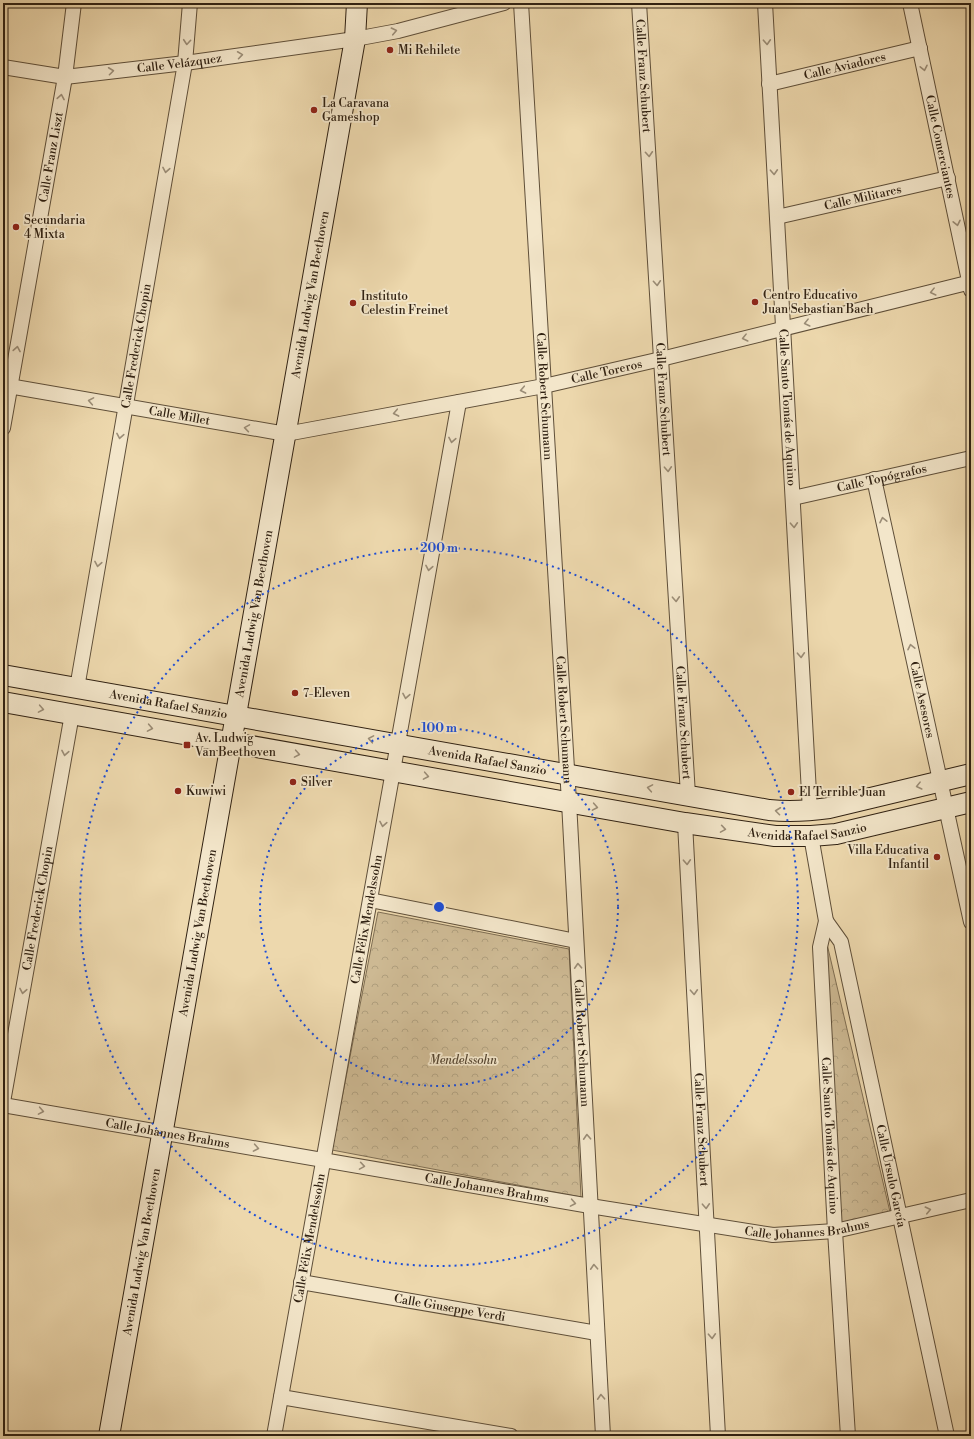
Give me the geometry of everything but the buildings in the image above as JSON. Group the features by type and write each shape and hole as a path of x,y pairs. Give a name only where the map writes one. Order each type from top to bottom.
{"main road":[{"name":"Avenida Ludwig Van Beethoven","path":"109,1436 355,39 357,3"},
{"name":"Avenida Rafael Sanzio","path":"3,675 769,810 790,812 829,808 971,774"},
{"name":"Avenida Rafael Sanzio","path":"3,702 685,823 760,834 811,836 836,834 971,802"}],"street":[{"name":"Calle Franz Liszt","path":"3,428 7,386 65,77 74,3"},
{"name":"Calle Frederick Chopin","path":"77,688 185,63 190,3"},
{"name":"Calle Velázquez","path":"3,66 65,77 185,63 355,39 398,31 504,3"},
{"name":"Calle Robert Schumann","path":"521,3 569,802 603,1436"},
{"name":"Calle Franz Schubert","path":"639,3 688,795"},
{"name":"Calle Santo Tomás de Aquino","path":"765,3 810,811"},
{"name":"Calle Comerciantes","path":"910,3 970,285"},
{"name":"Calle Aviadores","path":"769,84 920,48"},
{"name":"Calle Militares","path":"777,217 948,178"},
{"name":"Calle Toreros","path":"286,434 544,386 661,359 783,328 970,285"},
{"name":"Calle Millet","path":"7,386 286,434"},
{"name":"Calle Félix Mendelssohn","path":"274,1436 459,402"},
{"name":"Calle Topógrafos","path":"792,498 971,458"},
{"name":"Calle Asesores","path":"874,479 971,922"},
{"name":"Calle Frederick Chopin","path":"3,1103 72,714"},
{"name":"Calle Franz Schubert","path":"685,823 718,1436"},
{"name":"Calle Santo Tomás de Aquino","path":"811,836 826,921 820,947 835,1231 848,1436"},
{"path":"370,900 576,941"},
{"name":"Calle Úrsulo García","path":"826,921 841,942 947,1436"},
{"name":"Calle Johannes Brahms","path":"3,1103 590,1206 773,1235 835,1231 971,1200"},
{"name":"Calle Giuseppe Verdi","path":"301,1282 597,1333"},
{"path":"281,1397 511,1436"}],"green space":[{"name":"Mendelssohn","path":"378,912 569,949 581,1197 332,1150"},
{"path":"827,944 890,1212 841,1224"}],"place":[{"name":"Mi Rehilete","path":"390,50"},
{"name":"La Caravana Gameshop","path":"314,110"},
{"name":"Secundaria 4 Mixta","path":"16,227"},
{"name":"Centro Educativo Juan Sebastian Bach","path":"755,302"},
{"name":"Instituto Celestin Freinet","path":"353,303"},
{"name":"7-Eleven","path":"295,693"},
{"name":"Av. Ludwig Van Beethoven","path":"187,745"},
{"name":"Silver","path":"293,782"},
{"name":"Kuwiwi","path":"178,791"},
{"name":"El Terrible Juan","path":"791,792"},
{"name":"Villa Educativa Infantil","path":"937,857"}]}
